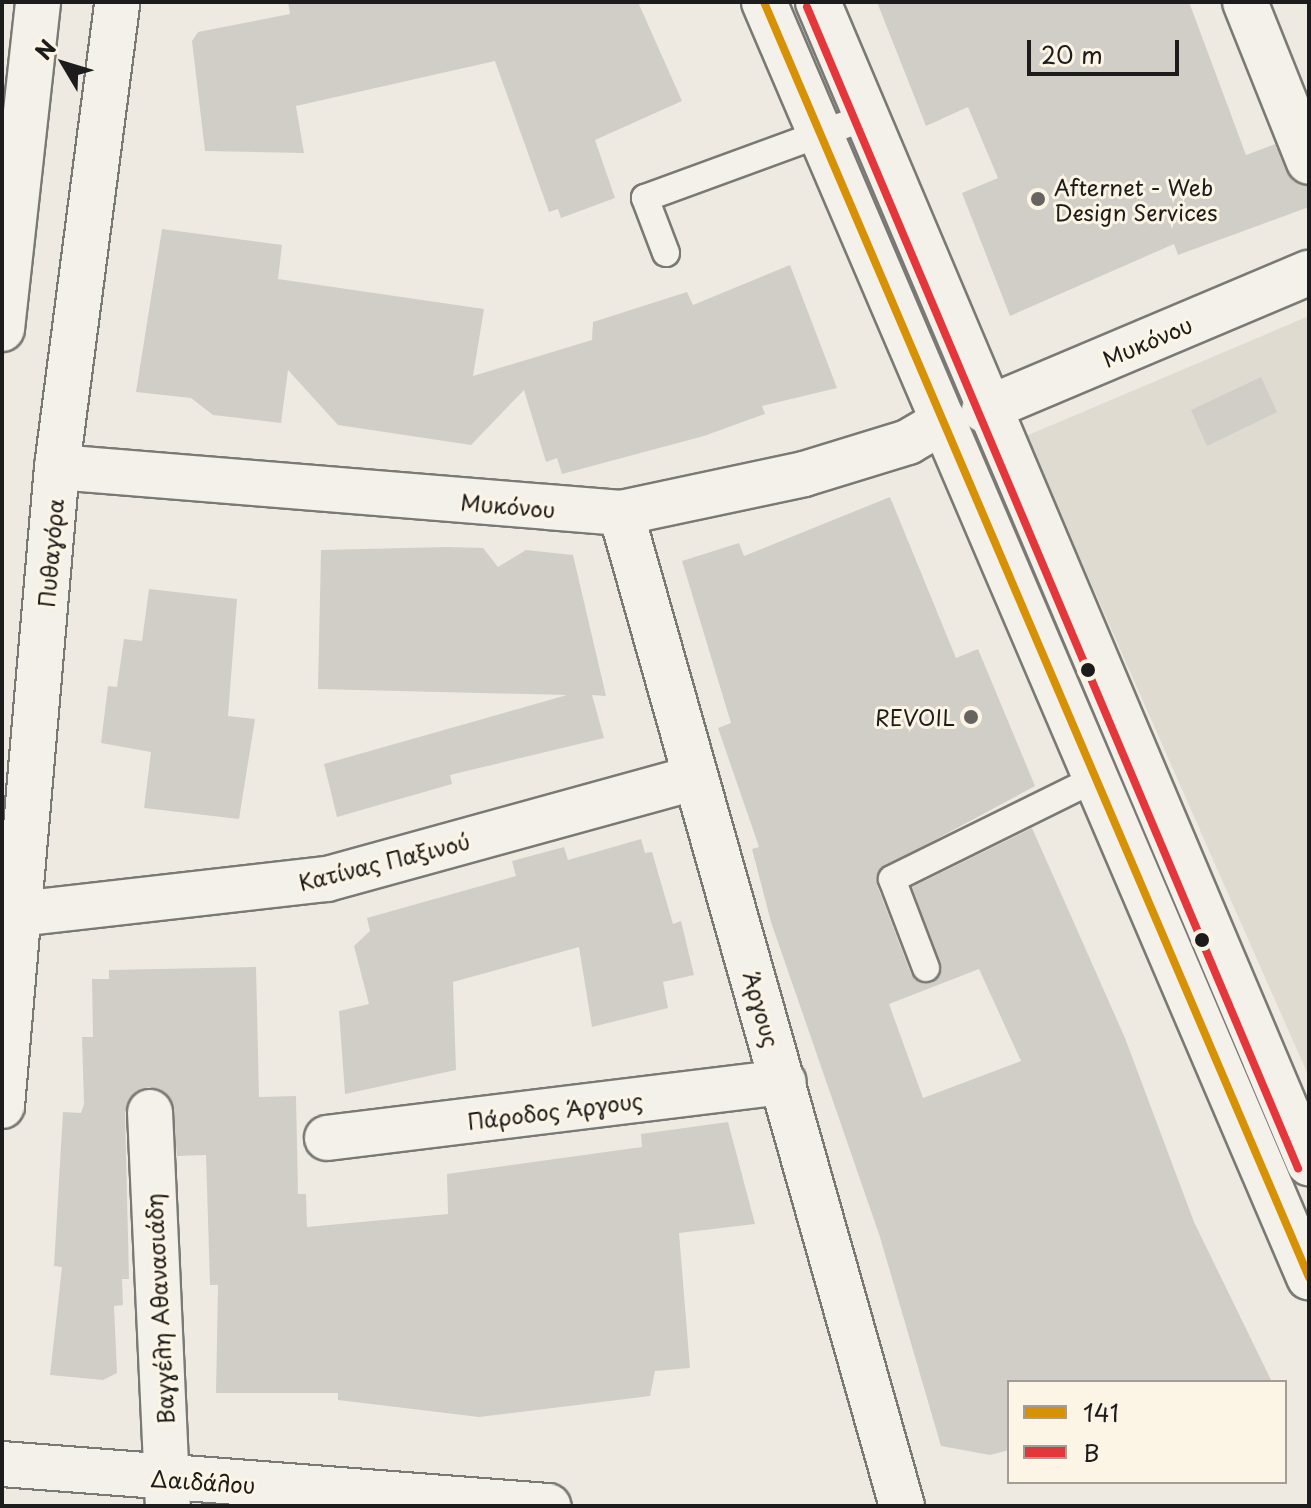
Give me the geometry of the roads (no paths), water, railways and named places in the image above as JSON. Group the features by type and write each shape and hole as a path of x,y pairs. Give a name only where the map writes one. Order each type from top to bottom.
{"street":[{"path":"2,329 38,2"},
{"name":"Πυθαγόρα","path":"2,1106 57,467 117,2"},
{"path":"764,2 819,135 964,416 1309,1163"},
{"path":"818,2 866,117 964,416 1094,779 1309,1277"},
{"path":"1245,2 1309,162"},
{"name":"Μυκόνου","path":"57,467 621,513 804,474 908,442 1309,273"},
{"name":"Άργους","path":"621,513 902,1506"},
{"name":"Κατίνας Παξινού","path":"19,914 327,879 694,778"},
{"name":"Πάροδος Άργους","path":"327,1138 784,1082"},
{"name":"Βαγγέλη Αθανασιάδη","path":"150,1112 168,1493"},
{"name":"Δαιδάλου","path":"2,1464 168,1493 548,1506"}],"lane":[{"path":"666,253 645,198 866,117"},
{"path":"926,968 892,879 1094,779"}],"place":[{"name":"Afternet - Web Design Services","path":"1038,199"},
{"name":"REVOIL","path":"971,717"}]}
